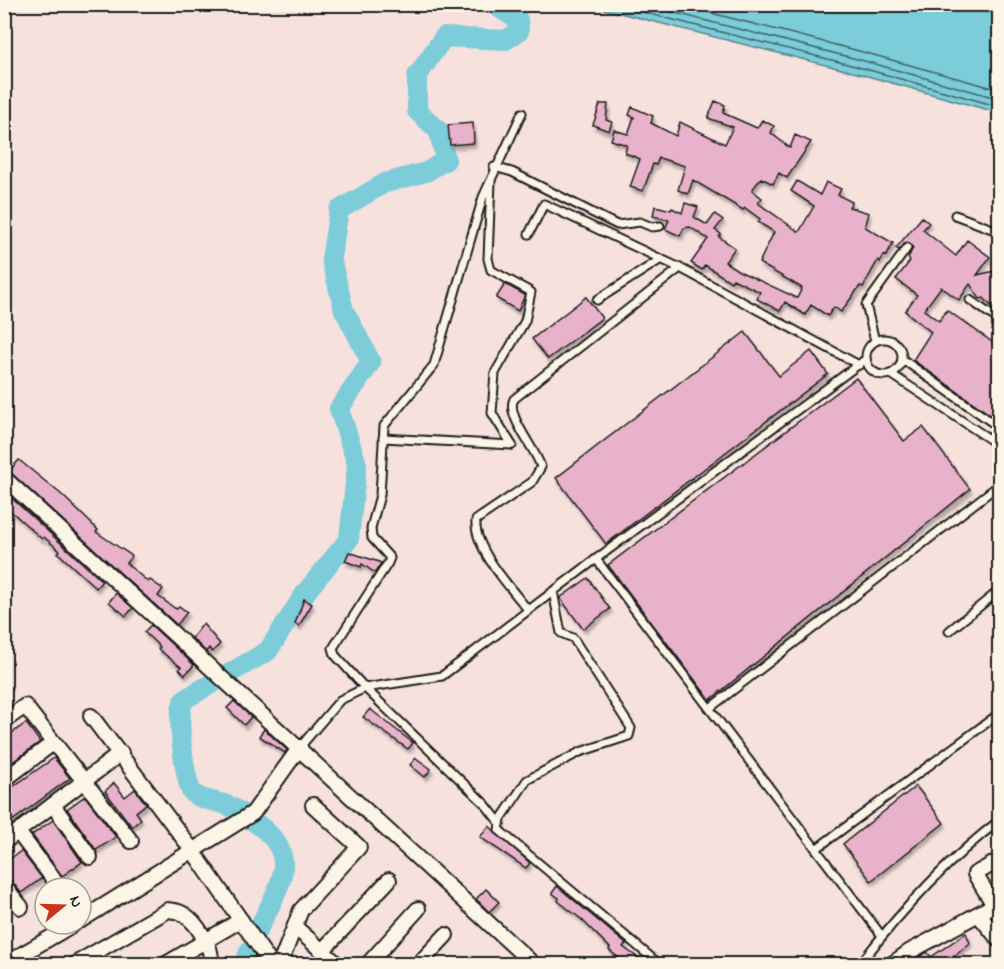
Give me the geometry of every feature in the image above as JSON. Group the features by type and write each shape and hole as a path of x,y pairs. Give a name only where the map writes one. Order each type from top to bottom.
{"street":[{"path":"4,478 300,747 533,964"},
{"path":"4,721 25,706 131,841"},
{"path":"91,716 193,851 271,964"},
{"path":"4,780 53,743"},
{"path":"93,913 253,813 300,747"},
{"path":"4,842 121,753"},
{"path":"52,805 90,857"},
{"path":"280,964 301,910 359,848 313,805"},
{"path":"18,832 51,876"},
{"path":"892,964 909,952 997,903 975,874 999,860"},
{"path":"322,951 389,880"},
{"path":"4,886 21,907"},
{"path":"369,964 418,909"},
{"path":"75,964 168,910 182,913 191,921 212,956 210,964"},
{"path":"978,914 999,940"},
{"path":"166,964 241,920"},
{"path":"295,927 337,964"},
{"path":"419,964 446,935"},
{"path":"5,964 53,936"}],"lane":[{"path":"383,438 512,445 492,413 495,373 525,321 531,292 491,270 488,259 494,167 507,147 522,113"},
{"path":"494,167 512,172 617,225 640,222 652,227 660,226"},
{"path":"492,176 483,197 434,364 388,418 384,426 380,495 371,528 372,538 390,558 333,648 334,655 365,688 486,804 500,823 501,834 659,964"},
{"path":"528,234 543,204 680,268 859,365"},
{"path":"955,215 999,232"},
{"path":"875,341 866,305 907,248"},
{"path":"597,300 661,259"},
{"path":"528,610 491,561 475,532 476,520 480,516 532,482 541,467 538,456 512,413 511,404 514,399 680,268"},
{"path":"970,300 999,321"},
{"path":"891,374 898,368 902,359 899,348 891,340 875,341 867,349 866,359 875,373 891,374 999,446"},
{"path":"300,747 340,700 365,688 442,676 866,359"},
{"path":"902,359 999,428"},
{"path":"710,708 999,484"},
{"path":"596,559 882,936"},
{"path":"949,631 999,590"},
{"path":"500,823 527,780 580,752 629,736 631,728 573,638 561,633 553,591"},
{"path":"816,849 999,713"},
{"path":"860,964 938,873 999,820"}],"water":[{"path":"588,5 999,5 999,113 853,72"}],"building":[{"path":"715,101 725,105 723,113 757,128 762,120 774,126 771,133 790,148 795,135 811,142 787,178 779,173 773,184 761,178 752,190 762,198 758,203 799,232 814,206 791,191 797,181 820,195 826,182 841,189 838,195 852,202 849,207 869,213 865,227 893,243 886,256 884,255 880,262 878,260 863,287 860,286 841,312 834,307 828,316 811,305 805,315 785,302 780,311 757,299 760,292 733,279 731,282 705,265 702,270 691,263 708,239 690,227 684,228 680,236 665,229 669,220 653,216 655,206 671,210 672,208 682,213 685,203 698,207 694,217 707,225 715,214 723,220 715,230 721,234 719,237 735,248 725,262 797,298 802,288 759,263 774,232 758,222 760,219 745,208 743,210 693,180 688,194 678,190 685,166 659,158 656,165 653,164 643,191 630,187 640,159 625,153 627,145 611,140 614,130 628,134 634,117 629,115 632,107 653,116 651,123 676,136 680,122 725,144 733,127 708,118"},
{"path":"600,104 608,104 606,120 612,122 609,131 593,125"},
{"path":"473,123 474,143 450,145 448,125"},
{"path":"922,217 929,223 923,230 956,256 967,240 990,257 977,275 999,270 999,305 990,305 984,298 980,299 970,284 959,300 941,287 924,310 939,321 947,310 999,347 999,405 992,416 913,360 931,332 905,311 917,295 896,279 910,261 908,258 913,248 907,242 899,250 896,248"},
{"path":"505,284 525,295 518,311 496,298"},
{"path":"586,297 602,318 548,359 532,339"},
{"path":"745,332 779,376 811,351 828,374 606,544 556,478"},
{"path":"856,378 904,441 923,427 970,489 710,700 608,565"},
{"path":"19,460 62,495 98,530 96,532 132,556 126,563 148,582 150,580 163,589 158,596 176,609 179,606 187,612 177,625 9,471"},
{"path":"4,491 102,581 96,588 58,553 60,551 44,537 42,539 4,505"},
{"path":"349,552 381,563 375,573 362,564 361,567 345,561"},
{"path":"588,578 610,609 583,629 560,598"},
{"path":"116,593 133,608 126,616 109,602"},
{"path":"304,599 312,604 299,626 295,624"},
{"path":"203,624 220,644 212,652 209,648 206,652 192,638"},
{"path":"151,625 194,665 185,675 179,669 181,667 158,649 160,647 144,632"},
{"path":"234,701 251,717 244,725 227,708"},
{"path":"370,709 413,743 408,749 363,717"},
{"path":"26,723 40,742 4,768 4,739"},
{"path":"264,729 287,750 285,753 259,736"},
{"path":"54,758 70,778 4,827 4,793"},
{"path":"416,758 431,769 425,777 410,765"},
{"path":"114,783 125,797 135,789 146,804 136,812 141,819 132,827 105,791"},
{"path":"916,786 944,823 871,881 843,844"},
{"path":"85,796 116,837 96,850 67,809"},
{"path":"53,820 82,862 62,876 32,835"},
{"path":"489,826 530,863 526,868 480,837"},
{"path":"21,851 40,876 33,876 33,884 21,893 11,880 4,877 4,863"},
{"path":"557,886 626,944 623,947 647,964 626,964 609,950 610,948 581,919 558,901 559,898 552,893"},
{"path":"486,889 499,902 489,912 476,899"},
{"path":"966,933 970,943 945,964 907,964 927,952 931,957"}],"waterway":[{"path":"258,930 282,874 283,861 280,849 271,836 240,812 224,804 199,797 191,791 180,729 182,706 185,699 268,651 306,592 349,539 357,464 339,409 371,362 344,310 331,259 339,210 385,183 426,172 446,160 438,130 417,111 417,76 444,37 506,40 519,31 518,20 493,4"},
{"path":"244,964 250,950"}]}
